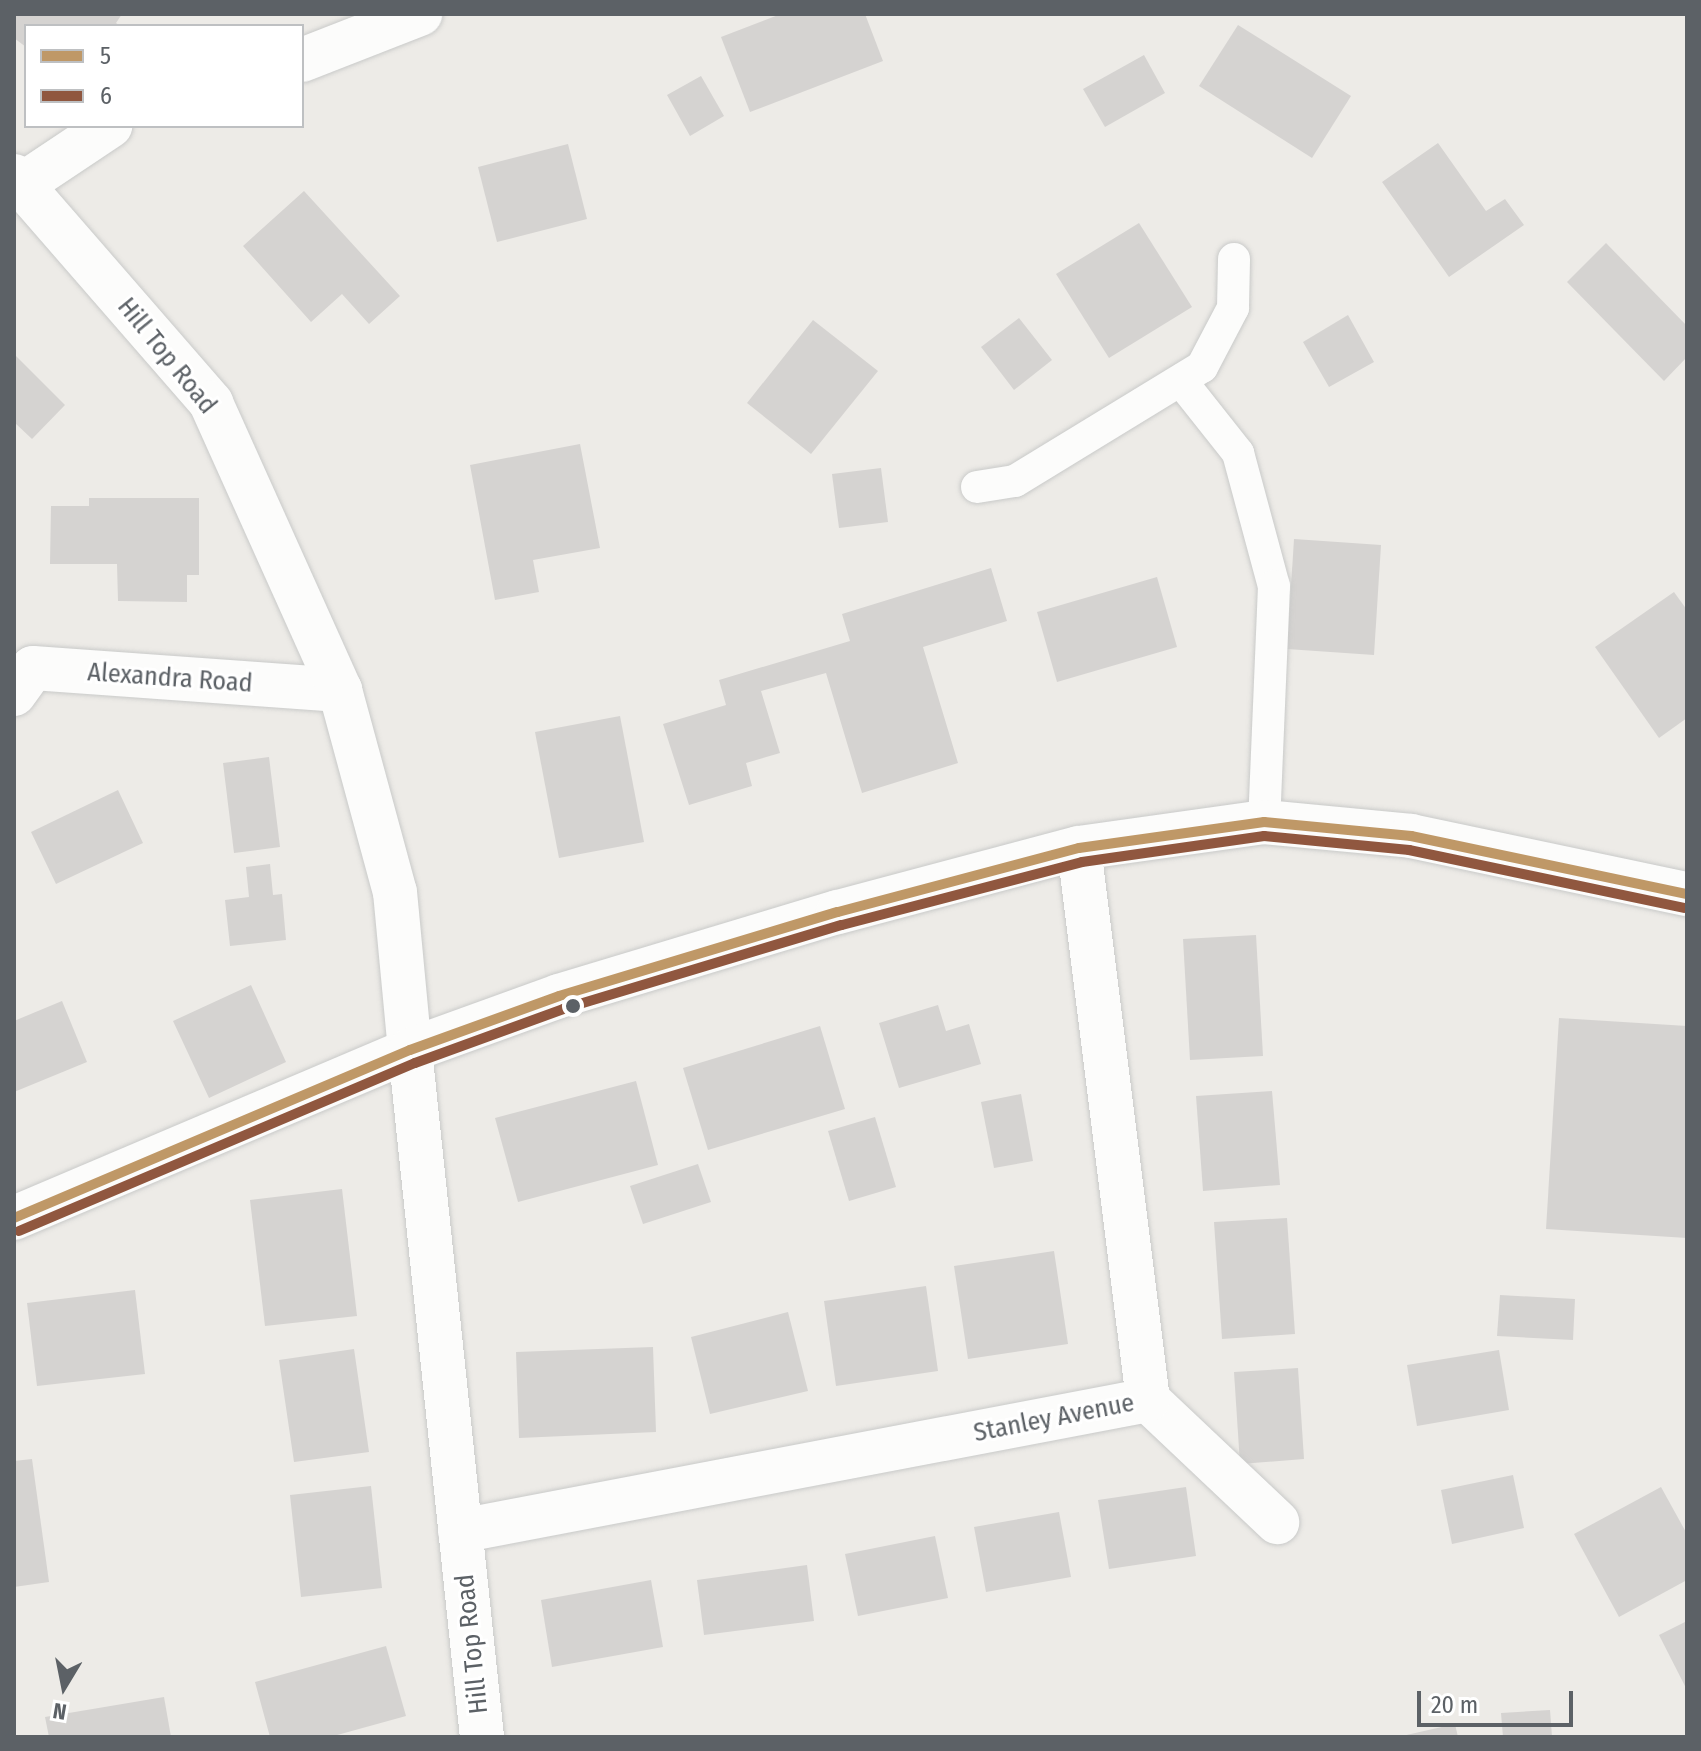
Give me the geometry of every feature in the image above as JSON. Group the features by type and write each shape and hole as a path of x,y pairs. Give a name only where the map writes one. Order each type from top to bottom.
{"street":[{"path":"304,59 420,14"},
{"path":"18,180 107,128"},
{"name":"Hill Top Road","path":"18,180 211,403 340,690 395,892 482,1737"},
{"name":"Alexandra Road","path":"20,674 340,690"},
{"path":"14,1218 410,1050 559,996 823,916 1079,848 1264,822 1411,836 1687,894"},
{"name":"Stanley Avenue","path":"460,1531 1148,1400 1079,848"},
{"path":"1148,1400 1277,1522"}],"lane":[{"path":"977,487 1015,481 1202,367 1225,329 1237,284 1234,259"},
{"path":"1181,381 1238,453 1274,586 1264,822"}],"building":[{"path":"14,14 122,14 117,24 24,24 24,46 14,38"},
{"path":"781,14 865,14 883,61 750,112 721,37"},
{"path":"1238,25 1351,96 1312,158 1199,86"},
{"path":"1144,55 1165,93 1105,127 1083,89"},
{"path":"701,76 724,116 690,136 667,95"},
{"path":"1438,143 1486,211 1505,199 1524,225 1449,277 1382,182"},
{"path":"568,144 587,219 497,242 478,167"},
{"path":"304,191 400,296 369,324 342,294 311,322 243,246"},
{"path":"1139,223 1192,307 1109,358 1056,274"},
{"path":"1606,243 1687,326 1687,357 1664,381 1567,282"},
{"path":"1348,315 1374,362 1329,387 1303,342"},
{"path":"1019,318 1052,360 1014,390 981,347"},
{"path":"813,320 878,371 811,454 747,403"},
{"path":"14,354 65,405 32,439 14,422"},
{"path":"580,444 600,548 533,560 539,592 495,600 470,465"},
{"path":"881,468 888,522 839,528 832,474"},
{"path":"89,498 199,498 199,575 187,575 187,602 118,601 117,564 50,564 51,506 89,506"},
{"path":"1294,539 1381,545 1374,655 1287,649"},
{"path":"991,568 1007,621 923,647 958,763 862,793 826,673 761,691 780,753 746,763 752,786 689,805 663,724 726,705 719,680 850,641 842,614"},
{"path":"1157,577 1177,647 1057,682 1037,612"},
{"path":"1674,592 1687,610 1687,718 1659,738 1595,647"},
{"path":"620,716 644,842 559,858 535,732"},
{"path":"269,757 280,847 234,853 223,763"},
{"path":"118,790 143,843 56,884 31,832"},
{"path":"270,864 273,895 282,894 286,940 230,946 225,900 249,897 246,867"},
{"path":"1256,935 1263,1056 1190,1060 1183,939"},
{"path":"251,985 286,1062 209,1098 173,1021"},
{"path":"62,1001 87,1062 14,1092 14,1021"},
{"path":"938,1005 946,1031 969,1024 981,1064 899,1088 879,1023"},
{"path":"1559,1018 1687,1026 1687,1238 1546,1229"},
{"path":"820,1026 845,1109 708,1150 683,1068"},
{"path":"636,1081 658,1165 518,1202 495,1118"},
{"path":"1272,1091 1280,1185 1203,1191 1196,1096"},
{"path":"1021,1094 1033,1161 994,1168 981,1102"},
{"path":"875,1117 896,1187 849,1201 828,1131"},
{"path":"698,1164 711,1202 643,1224 630,1186"},
{"path":"342,1189 357,1316 265,1326 250,1200"},
{"path":"1287,1218 1295,1334 1222,1339 1214,1222"},
{"path":"1054,1251 1068,1344 968,1359 954,1266"},
{"path":"926,1286 938,1371 836,1386 824,1301"},
{"path":"135,1290 145,1374 37,1386 27,1303"},
{"path":"1500,1295 1575,1299 1573,1340 1497,1336"},
{"path":"788,1312 808,1391 710,1414 691,1337"},
{"path":"653,1347 656,1432 519,1438 516,1352"},
{"path":"354,1349 369,1452 294,1462 279,1360"},
{"path":"1499,1350 1509,1410 1417,1426 1407,1365"},
{"path":"1298,1368 1304,1459 1240,1464 1234,1372"},
{"path":"32,1459 49,1582 14,1587 14,1461"},
{"path":"1513,1475 1524,1528 1452,1544 1441,1490"},
{"path":"371,1486 382,1588 301,1597 290,1495"},
{"path":"1186,1487 1196,1556 1109,1569 1098,1500"},
{"path":"1661,1487 1687,1534 1687,1580 1619,1617 1574,1534"},
{"path":"1059,1512 1071,1577 986,1592 974,1527"},
{"path":"935,1536 948,1598 858,1616 845,1554"},
{"path":"807,1565 814,1621 704,1635 697,1580"},
{"path":"651,1580 663,1647 552,1667 541,1600"},
{"path":"1687,1621 1687,1690 1659,1635"},
{"path":"386,1646 406,1716 330,1737 270,1737 255,1682"},
{"path":"164,1697 171,1737 49,1737 45,1717"},
{"path":"1550,1710 1552,1737 1503,1737 1501,1713"},
{"path":"1455,1724 1458,1737 1402,1737 1402,1736"}],"transit line":[{"name":"5","path":"14,1218 410,1050 559,996 838,912 1079,848 1264,822 1411,836 1687,894"},
{"name":"6","path":"19,1231 415,1063 563,1009 842,925 1082,862 1264,836 1409,850 1684,908"}]}
